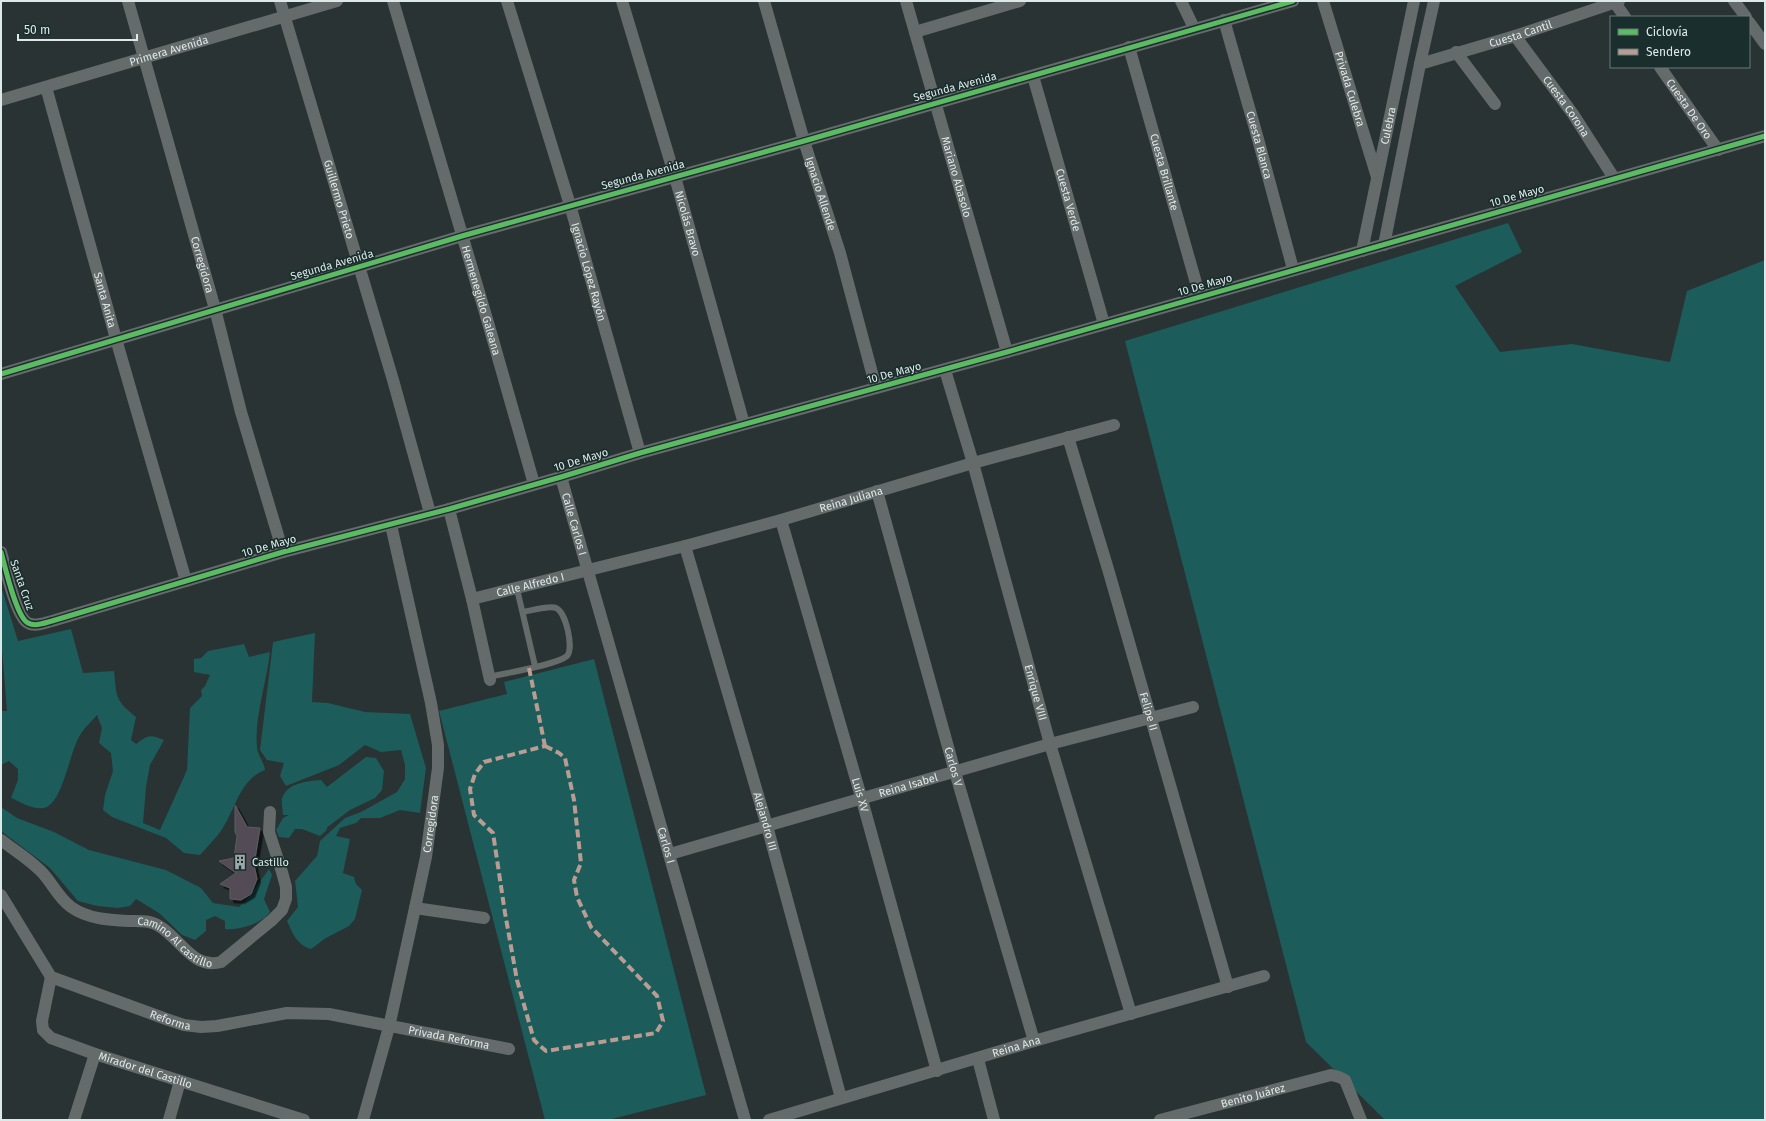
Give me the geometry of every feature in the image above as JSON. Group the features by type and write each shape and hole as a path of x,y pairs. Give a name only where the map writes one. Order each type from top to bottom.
{"street":[{"name":"Corregidora","path":"128,1 242,412 283,552"},
{"name":"Guillermo Prieto","path":"280,1 358,268 393,380 430,513"},
{"name":"Primera Avenida","path":"1,100 337,1"},
{"name":"Hermenegildo Galeana","path":"392,1 490,326 534,484"},
{"name":"Ignacio López Rayón","path":"507,1 570,205 640,453"},
{"name":"Nicolás Bravo","path":"622,1 675,177 744,424"},
{"name":"Ignacio Allende","path":"764,1 804,141 840,253 876,388"},
{"name":"Mariano Abasolo","path":"906,1 1008,352"},
{"path":"915,32 1020,1"},
{"path":"1182,1 1194,28"},
{"name":"Segunda Avenida","path":"1,374 462,236 804,141 936,102 1033,76 1194,28 1293,1"},
{"name":"Privada Culebra","path":"1323,1 1377,178"},
{"name":"Culebra","path":"1362,251 1414,1"},
{"name":"Culebra","path":"1384,245 1434,1"},
{"path":"1734,1 1745,16"},
{"path":"1617,2 1624,16"},
{"name":"Cuesta Cantil","path":"1420,64 1456,52 1515,36 1617,2"},
{"name":"Cuesta Blanca","path":"1224,20 1293,269"},
{"path":"1750,23 1765,44"},
{"name":"Cuesta Corona","path":"1515,36 1573,114 1614,178"},
{"name":"Cuesta Brillante","path":"1129,47 1200,296"},
{"path":"1456,52 1495,104"},
{"name":"Cuesta De Oro","path":"1661,68 1718,150"},
{"name":"Cuesta Verde","path":"1033,76 1104,324"},
{"name":"Santa Anita","path":"46,87 116,339 186,581"},
{"name":"10 De Mayo","path":"27,623 36,625 52,622 283,552 562,477 640,453 944,370 1293,269 1384,245 1765,136"},
{"name":"Enrique VIII","path":"944,370 973,463 1050,744 1130,1014"},
{"name":"Reina Juliana","path":"588,571 781,520 973,463 1114,425"},
{"name":"Felipe II","path":"1068,437 1151,718 1228,987"},
{"name":"Calle Carlos I","path":"562,477 588,571"},
{"name":"Carlos V","path":"877,491 955,772 1034,1041"},
{"path":"449,508 490,678"},
{"name":"Luis XV","path":"781,520 862,800 937,1071"},
{"name":"Corregidora","path":"363,1120 389,1027 426,857 438,768 438,745 431,703 390,524"},
{"name":"Alejandro III","path":"685,546 767,826 841,1098"},
{"name":"Santa Cruz","path":"1,552 3,565 19,613 27,623"},
{"name":"Calle Alfredo I","path":"472,599 588,571"},
{"name":"Carlos I","path":"588,571 745,1120"},
{"name":"Reina Isabel","path":"670,854 862,800 1050,744 1193,707"},
{"name":"Camino Al castillo","path":"1,840 46,876 60,897 70,906 82,913 96,918 149,922 159,926 202,962 212,964 221,962 272,920 282,910 286,900 284,880 269,832 270,812"},
{"path":"1,895 51,977"},
{"path":"415,908 484,918"},
{"name":"Reina Ana","path":"769,1120 978,1059 1034,1041 1264,976"},
{"name":"Reforma","path":"51,977 184,1025 201,1027 218,1026 287,1013 306,1013 329,1014 389,1027"},
{"name":"Mirador del Castillo","path":"51,977 42,1021 43,1030 51,1038 95,1054 180,1081 264,1114 304,1120"},
{"name":"Privada Reforma","path":"389,1027 509,1049"},
{"path":"74,1120 95,1054"},
{"path":"978,1059 994,1120"},
{"name":"Benito Juárez","path":"1160,1120 1331,1075 1345,1080 1360,1120"},
{"path":"169,1120 180,1081"}],"lane":[{"path":"517,588 535,666"},
{"path":"490,678 560,660 567,656 570,651 570,644 564,619 561,612 556,607 523,612"}],"shaded area":[{"path":"1508,223 1522,252 1455,286 1500,352 1572,344 1670,362 1687,291 1765,260 1765,1120 1385,1120 1306,1042 1125,341"},
{"path":"1,586 18,641 71,629 83,673 114,671 116,692 118,697 124,706 136,717 131,740 136,744 149,736 152,736 164,740 150,765 146,787 143,823 160,830 187,770 190,708 202,696 201,690 205,686 210,675 194,672 194,659 201,658 208,651 244,644 249,657 270,652 257,724 257,750 265,770 256,775 243,788 221,831 200,855 184,853 166,838 112,817 103,810 105,795 113,771 111,753 99,743 102,728 97,715 79,737 62,785 53,802 47,807 38,808 29,806 11,798 18,780 18,769 9,761 1,765 1,711 7,711 1,637"},
{"path":"315,633 312,702 328,703 365,712 410,714 426,768 420,813 400,810 380,818 361,818 356,823 340,828 336,836 350,839 343,873 354,877 356,884 362,890 355,919 349,926 326,938 311,949 299,942 287,921 298,907 295,881 317,856 320,841 345,818 361,812 397,792 405,779 405,765 401,750 381,752 365,745 339,765 286,786 280,776 284,763 267,760 260,750 273,642"},
{"path":"594,659 706,1095 608,1120 545,1120 439,711 507,694 504,682"},
{"path":"366,757 376,758 384,771 382,790 375,798 350,810 328,826 326,831 320,836 302,829 295,829 289,838 279,837 276,830 283,818 289,815 283,815 282,802 284,794 288,789 298,784 321,780 327,787"},
{"path":"1,807 17,818 54,832 89,850 166,870 201,888 213,903 239,907 248,898 269,869 272,875 264,899 270,912 262,920 237,929 225,929 225,921 215,916 206,920 206,931 195,940 182,935 159,913 136,899 130,906 118,908 97,906 78,901 50,868 1,831"}],"building":[{"name":"Castillo","path":"235,805 247,827 260,828 254,865 257,879 251,894 241,900 230,899 230,888 220,884 236,873 219,861 234,858 237,836 235,832"}],"marked path":[{"path":"529,668 545,746"},
{"path":"545,746 559,753 565,758 574,800 581,863 574,880 577,897 591,927 657,996 663,1021 656,1033 546,1051 534,1040 517,980 493,833 474,815 470,789 475,774 484,762 545,746"}],"cycle path":[{"path":"1,374 462,236 804,141 1293,1"},
{"path":"1,552 19,611 28,623 37,625 43,624 283,552 449,509 640,453 1007,352 1765,136"}],"place":[{"name":"Castillo","path":"240,862"}]}
